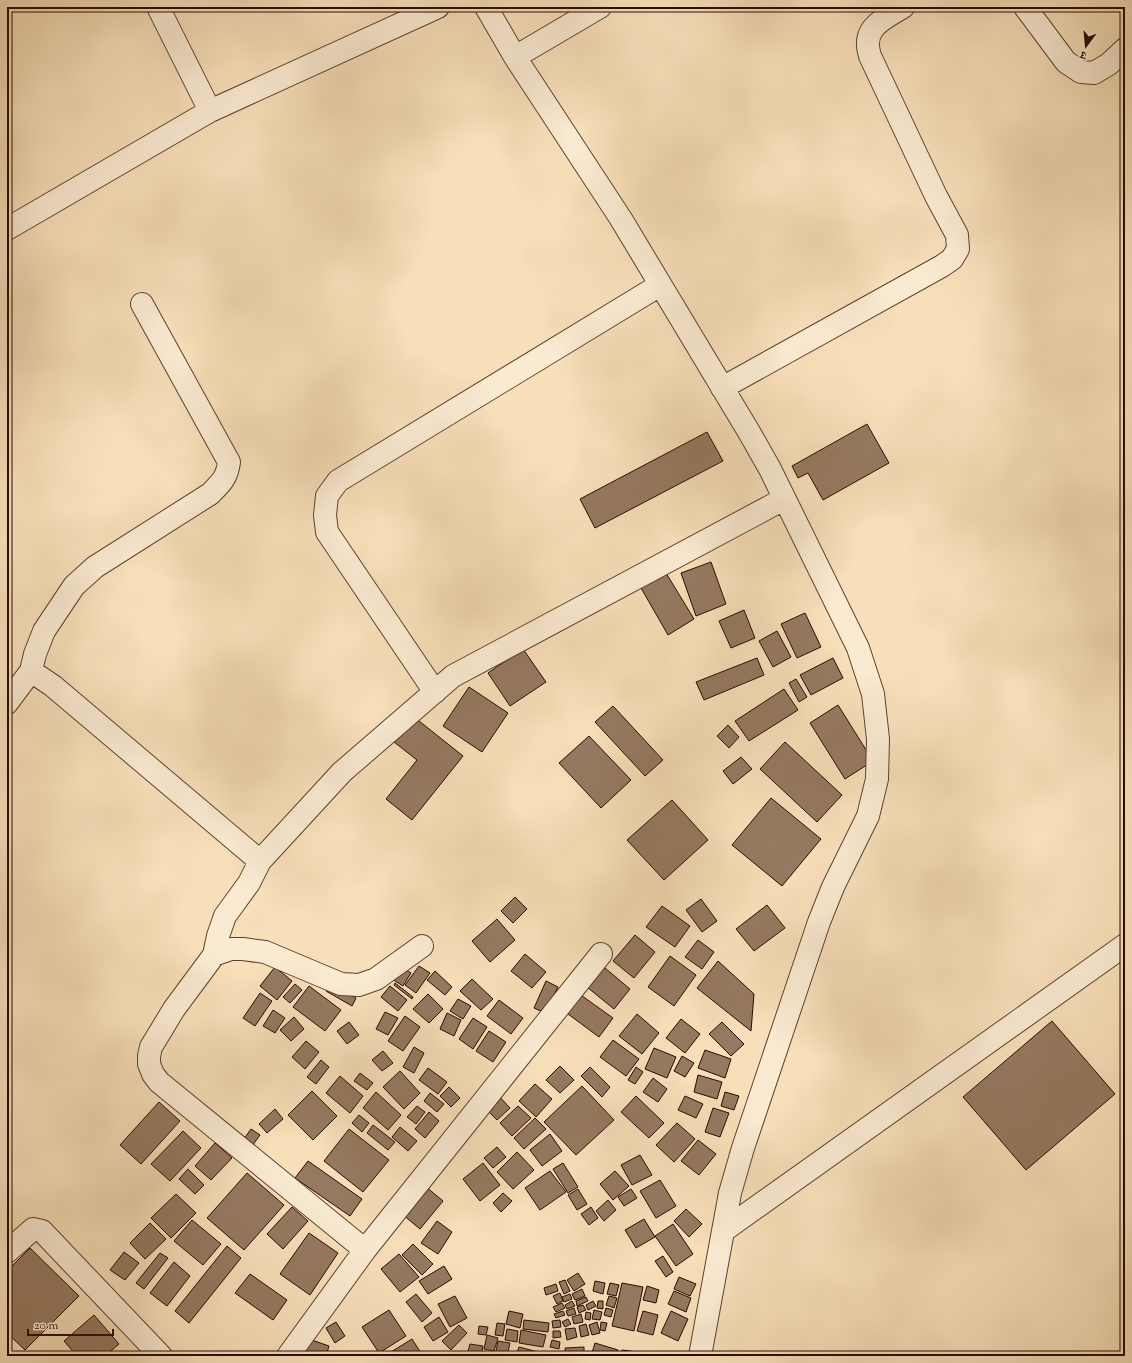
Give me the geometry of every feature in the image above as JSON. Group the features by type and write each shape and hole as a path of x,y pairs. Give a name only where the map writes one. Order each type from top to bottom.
{"street":[{"path":"158,7 210,111"},
{"path":"7,229 210,111 438,7"},
{"path":"486,7 515,57 621,219 753,438 860,654 873,694 878,739 877,779 868,816 833,887 814,938 743,1148 730,1193 700,1356"},
{"path":"515,57 600,7"},
{"path":"722,388 942,266 952,259 958,249 957,235 936,196 870,56 867,46 868,35 876,24 903,7"},
{"path":"1025,7 1066,62 1081,72 1094,73 1109,64 1125,49"},
{"path":"435,692 327,532 325,515 327,496 338,481 660,285"},
{"path":"7,703 31,671 35,654 44,631 74,586 95,566 210,494 223,482 228,471 228,462 142,304"},
{"path":"365,1250 158,1082 149,1064 148,1056 151,1047 174,1009 214,955 218,936 225,916 249,883 260,861 342,772 453,676 784,499"},
{"path":"31,671 53,686 260,861"},
{"path":"723,1231 1125,945"},
{"path":"214,955 231,949 265,952 341,984 358,985 376,979 422,946"},
{"path":"288,1356 365,1250 601,954"},
{"path":"7,1252 33,1229 42,1231 161,1356"}],"building":[{"path":"867,424 889,463 823,500 808,473 798,478 792,466"},
{"path":"707,432 723,461 595,528 580,499"},
{"path":"711,562 726,604 696,616 681,573"},
{"path":"666,573 694,619 668,635 641,588"},
{"path":"744,610 755,638 731,648 719,621"},
{"path":"805,613 821,647 797,658 781,624"},
{"path":"777,631 791,657 773,667 759,641"},
{"path":"523,649 546,682 510,706 488,673"},
{"path":"757,658 764,675 704,700 696,682"},
{"path":"833,658 843,678 811,695 800,675"},
{"path":"796,679 807,697 799,702 789,683"},
{"path":"469,687 508,713 482,752 443,726"},
{"path":"784,689 798,710 749,741 735,721"},
{"path":"838,705 873,761 845,779 810,723"},
{"path":"613,706 663,760 645,776 595,722"},
{"path":"414,717 463,756 412,820 386,799 417,760 394,742"},
{"path":"728,725 739,737 729,748 717,736"},
{"path":"589,736 631,780 601,808 559,763"},
{"path":"785,742 842,795 817,822 760,769"},
{"path":"741,757 752,769 733,784 723,771"},
{"path":"771,798 821,839 782,886 732,845"},
{"path":"672,800 708,840 664,880 627,840"},
{"path":"515,897 527,909 513,923 501,911"},
{"path":"701,899 717,921 702,932 686,910"},
{"path":"767,905 785,928 754,951 736,929"},
{"path":"662,906 690,926 675,947 646,927"},
{"path":"497,919 515,940 490,962 472,941"},
{"path":"635,935 655,952 634,978 613,961"},
{"path":"698,940 714,952 702,969 685,957"},
{"path":"525,954 546,972 532,988 511,971"},
{"path":"670,956 696,975 674,1006 648,987"},
{"path":"718,961 754,994 751,1031 697,988"},
{"path":"599,963 630,989 614,1009 582,983"},
{"path":"400,966 411,973 403,986 392,979"},
{"path":"419,966 430,973 416,993 405,985"},
{"path":"275,967 292,981 277,1000 260,986"},
{"path":"435,971 452,987 445,995 427,980"},
{"path":"472,979 493,999 481,1010 460,991"},
{"path":"546,981 558,987 545,1013 534,1008"},
{"path":"395,983 413,997 412,999 394,985"},
{"path":"295,984 302,990 290,1003 283,997"},
{"path":"331,984 356,998 352,1006 326,991"},
{"path":"309,986 341,1010 325,1031 293,1007"},
{"path":"390,986 407,1000 398,1011 381,997"},
{"path":"260,993 272,1001 255,1026 243,1018"},
{"path":"578,993 613,1018 599,1037 564,1011"},
{"path":"428,994 443,1009 429,1023 413,1009"},
{"path":"458,999 471,1006 463,1019 450,1011"},
{"path":"499,1000 523,1018 511,1034 487,1016"},
{"path":"273,1010 285,1018 275,1033 263,1026"},
{"path":"385,1012 398,1018 388,1035 376,1029"},
{"path":"447,1013 461,1020 454,1036 440,1029"},
{"path":"637,1014 659,1033 642,1054 619,1036"},
{"path":"405,1016 420,1027 403,1051 388,1041"},
{"path":"294,1017 304,1029 291,1041 280,1030"},
{"path":"473,1018 487,1027 473,1049 459,1039"},
{"path":"681,1019 700,1034 685,1053 666,1038"},
{"path":"1052,1021 1115,1094 1026,1170 963,1097"},
{"path":"349,1022 359,1035 347,1044 337,1031"},
{"path":"722,1022 744,1044 731,1056 709,1034"},
{"path":"489,1031 506,1042 493,1062 476,1051"},
{"path":"613,1040 639,1059 626,1076 600,1057"},
{"path":"306,1041 319,1052 305,1069 292,1057"},
{"path":"414,1047 424,1053 414,1073 403,1067"},
{"path":"654,1048 676,1057 667,1078 645,1069"},
{"path":"705,1050 731,1059 725,1078 698,1068"},
{"path":"383,1051 393,1063 382,1071 372,1060"},
{"path":"682,1056 694,1063 685,1077 674,1071"},
{"path":"321,1060 329,1067 316,1084 307,1077"},
{"path":"560,1066 574,1080 560,1093 546,1080"},
{"path":"590,1067 610,1087 602,1097 581,1076"},
{"path":"636,1067 643,1072 635,1084 628,1080"},
{"path":"428,1068 447,1082 438,1094 419,1080"},
{"path":"400,1071 420,1093 404,1109 383,1087"},
{"path":"360,1073 373,1083 367,1090 354,1081"},
{"path":"698,1075 722,1082 717,1099 694,1092"},
{"path":"340,1076 363,1096 350,1113 326,1093"},
{"path":"653,1078 667,1089 658,1102 643,1092"},
{"path":"535,1084 552,1099 536,1117 519,1101"},
{"path":"582,1086 614,1120 576,1155 544,1122"},
{"path":"449,1087 460,1098 451,1107 440,1096"},
{"path":"312,1091 337,1116 313,1140 288,1115"},
{"path":"376,1092 401,1115 388,1130 363,1108"},
{"path":"725,1092 739,1096 734,1110 721,1106"},
{"path":"430,1093 444,1104 437,1112 424,1101"},
{"path":"497,1094 510,1108 497,1120 484,1107"},
{"path":"636,1096 664,1123 649,1138 621,1112"},
{"path":"685,1096 703,1104 696,1118 678,1110"},
{"path":"159,1102 180,1121 141,1164 120,1145"},
{"path":"417,1106 425,1112 416,1124 407,1117"},
{"path":"518,1106 531,1118 512,1136 500,1123"},
{"path":"713,1108 729,1113 720,1137 705,1132"},
{"path":"275,1109 283,1119 267,1133 259,1124"},
{"path":"429,1112 439,1121 425,1138 415,1129"},
{"path":"359,1115 369,1123 362,1132 352,1123"},
{"path":"535,1118 546,1129 524,1149 514,1138"},
{"path":"677,1123 695,1139 674,1162 656,1145"},
{"path":"373,1125 395,1142 388,1150 367,1133"},
{"path":"400,1127 417,1141 408,1151 392,1137"},
{"path":"251,1129 260,1135 250,1149 241,1143"},
{"path":"349,1129 389,1160 363,1192 324,1161"},
{"path":"183,1131 201,1148 170,1181 151,1164"},
{"path":"550,1134 562,1151 542,1166 530,1150"},
{"path":"698,1140 716,1154 699,1175 681,1161"},
{"path":"215,1143 232,1158 211,1180 195,1166"},
{"path":"497,1147 506,1157 493,1168 484,1158"},
{"path":"517,1152 534,1170 513,1189 497,1172"},
{"path":"640,1155 652,1175 632,1185 621,1165"},
{"path":"308,1161 362,1199 350,1216 295,1178"},
{"path":"483,1163 500,1185 480,1201 463,1179"},
{"path":"563,1163 578,1187 568,1193 553,1169"},
{"path":"188,1169 204,1185 195,1194 179,1179"},
{"path":"550,1171 566,1192 540,1210 525,1188"},
{"path":"615,1171 629,1186 613,1200 600,1184"},
{"path":"247,1173 284,1205 244,1250 207,1218"},
{"path":"660,1180 676,1206 656,1218 640,1191"},
{"path":"425,1186 443,1201 420,1229 402,1214"},
{"path":"578,1189 587,1204 577,1210 568,1195"},
{"path":"631,1189 637,1198 624,1206 618,1197"},
{"path":"503,1193 512,1201 501,1212 493,1203"},
{"path":"176,1194 196,1213 171,1238 151,1218"},
{"path":"608,1200 616,1210 604,1221 596,1211"},
{"path":"292,1207 308,1221 283,1249 267,1234"},
{"path":"591,1207 598,1218 589,1225 581,1214"},
{"path":"686,1209 702,1224 689,1237 674,1221"},
{"path":"644,1219 655,1237 636,1248 625,1230"},
{"path":"192,1220 221,1244 203,1265 174,1241"},
{"path":"437,1221 452,1232 438,1254 421,1243"},
{"path":"150,1223 166,1239 145,1259 130,1243"},
{"path":"673,1224 693,1254 676,1266 655,1236"},
{"path":"309,1233 338,1253 310,1295 280,1274"},
{"path":"413,1244 433,1264 422,1275 402,1255"},
{"path":"227,1246 241,1258 189,1323 175,1311"},
{"path":"30,1248 79,1296 25,1350 7,1333 7,1271"},
{"path":"124,1252 139,1263 125,1280 110,1270"},
{"path":"160,1253 168,1258 144,1289 136,1283"},
{"path":"399,1254 419,1277 400,1292 381,1269"},
{"path":"663,1256 673,1272 666,1277 655,1261"},
{"path":"174,1262 190,1276 167,1306 150,1293"},
{"path":"444,1266 452,1279 428,1294 419,1281"},
{"path":"578,1273 585,1284 574,1291 567,1280"},
{"path":"250,1274 287,1300 273,1320 235,1293"},
{"path":"679,1277 696,1284 690,1296 674,1289"},
{"path":"565,1280 570,1291 564,1294 559,1282"},
{"path":"595,1281 605,1283 603,1294 593,1291"},
{"path":"610,1283 619,1285 616,1296 607,1294"},
{"path":"622,1283 643,1287 634,1331 612,1326"},
{"path":"556,1284 558,1291 546,1295 544,1288"},
{"path":"647,1286 659,1290 656,1303 643,1300"},
{"path":"582,1289 585,1296 575,1300 572,1294"},
{"path":"674,1291 691,1298 686,1312 668,1304"},
{"path":"560,1293 563,1301 557,1304 553,1296"},
{"path":"416,1294 432,1313 422,1322 406,1302"},
{"path":"570,1294 572,1299 564,1302 562,1297"},
{"path":"455,1296 467,1318 450,1327 438,1304"},
{"path":"609,1296 617,1298 614,1308 606,1305"},
{"path":"586,1297 588,1301 577,1306 576,1301"},
{"path":"572,1301 575,1306 567,1309 565,1305"},
{"path":"593,1301 596,1306 588,1310 586,1305"},
{"path":"598,1301 603,1301 603,1309 597,1308"},
{"path":"562,1303 565,1308 556,1312 553,1307"},
{"path":"583,1305 586,1310 579,1313 577,1307"},
{"path":"574,1308 576,1314 568,1316 566,1311"},
{"path":"606,1308 613,1310 611,1317 604,1315"},
{"path":"389,1310 406,1336 379,1353 362,1327"},
{"path":"594,1310 602,1312 600,1320 592,1319"},
{"path":"509,1311 523,1314 520,1328 506,1324"},
{"path":"563,1311 565,1315 556,1318 554,1314"},
{"path":"643,1311 658,1315 653,1335 637,1331"},
{"path":"671,1311 688,1319 678,1341 661,1333"},
{"path":"586,1312 591,1313 590,1320 585,1319"},
{"path":"581,1314 583,1322 574,1324 572,1317"},
{"path":"94,1315 119,1344 105,1356 77,1356 64,1341"},
{"path":"439,1317 448,1332 433,1341 424,1327"},
{"path":"568,1319 571,1324 565,1327 562,1322"},
{"path":"524,1320 549,1323 548,1332 523,1329"},
{"path":"560,1320 561,1327 553,1328 552,1321"},
{"path":"336,1322 345,1336 335,1343 326,1328"},
{"path":"597,1322 600,1333 592,1335 589,1325"},
{"path":"601,1322 607,1323 605,1331 600,1330"},
{"path":"497,1323 505,1324 503,1336 495,1335"},
{"path":"586,1324 589,1335 581,1337 579,1326"},
{"path":"459,1325 467,1333 451,1350 442,1341"},
{"path":"479,1326 488,1327 486,1335 478,1334"},
{"path":"575,1328 577,1337 567,1340 565,1329"},
{"path":"507,1329 518,1331 517,1342 505,1340"},
{"path":"521,1330 546,1335 543,1347 519,1343"},
{"path":"553,1331 560,1331 561,1337 553,1338"},
{"path":"487,1335 498,1338 494,1351 484,1349"},
{"path":"306,1338 329,1346 326,1356 300,1356"},
{"path":"412,1339 423,1356 386,1355"},
{"path":"552,1340 560,1342 559,1349 550,1347"},
{"path":"498,1341 510,1343 507,1356 495,1356"},
{"path":"595,1343 618,1350 616,1356 591,1356"},
{"path":"470,1344 483,1346 481,1356 467,1355"},
{"path":"519,1347 542,1353 541,1356 516,1356"},
{"path":"584,1347 584,1356 566,1356 565,1348"},
{"path":"622,1350 645,1353 644,1356 621,1356"}]}
